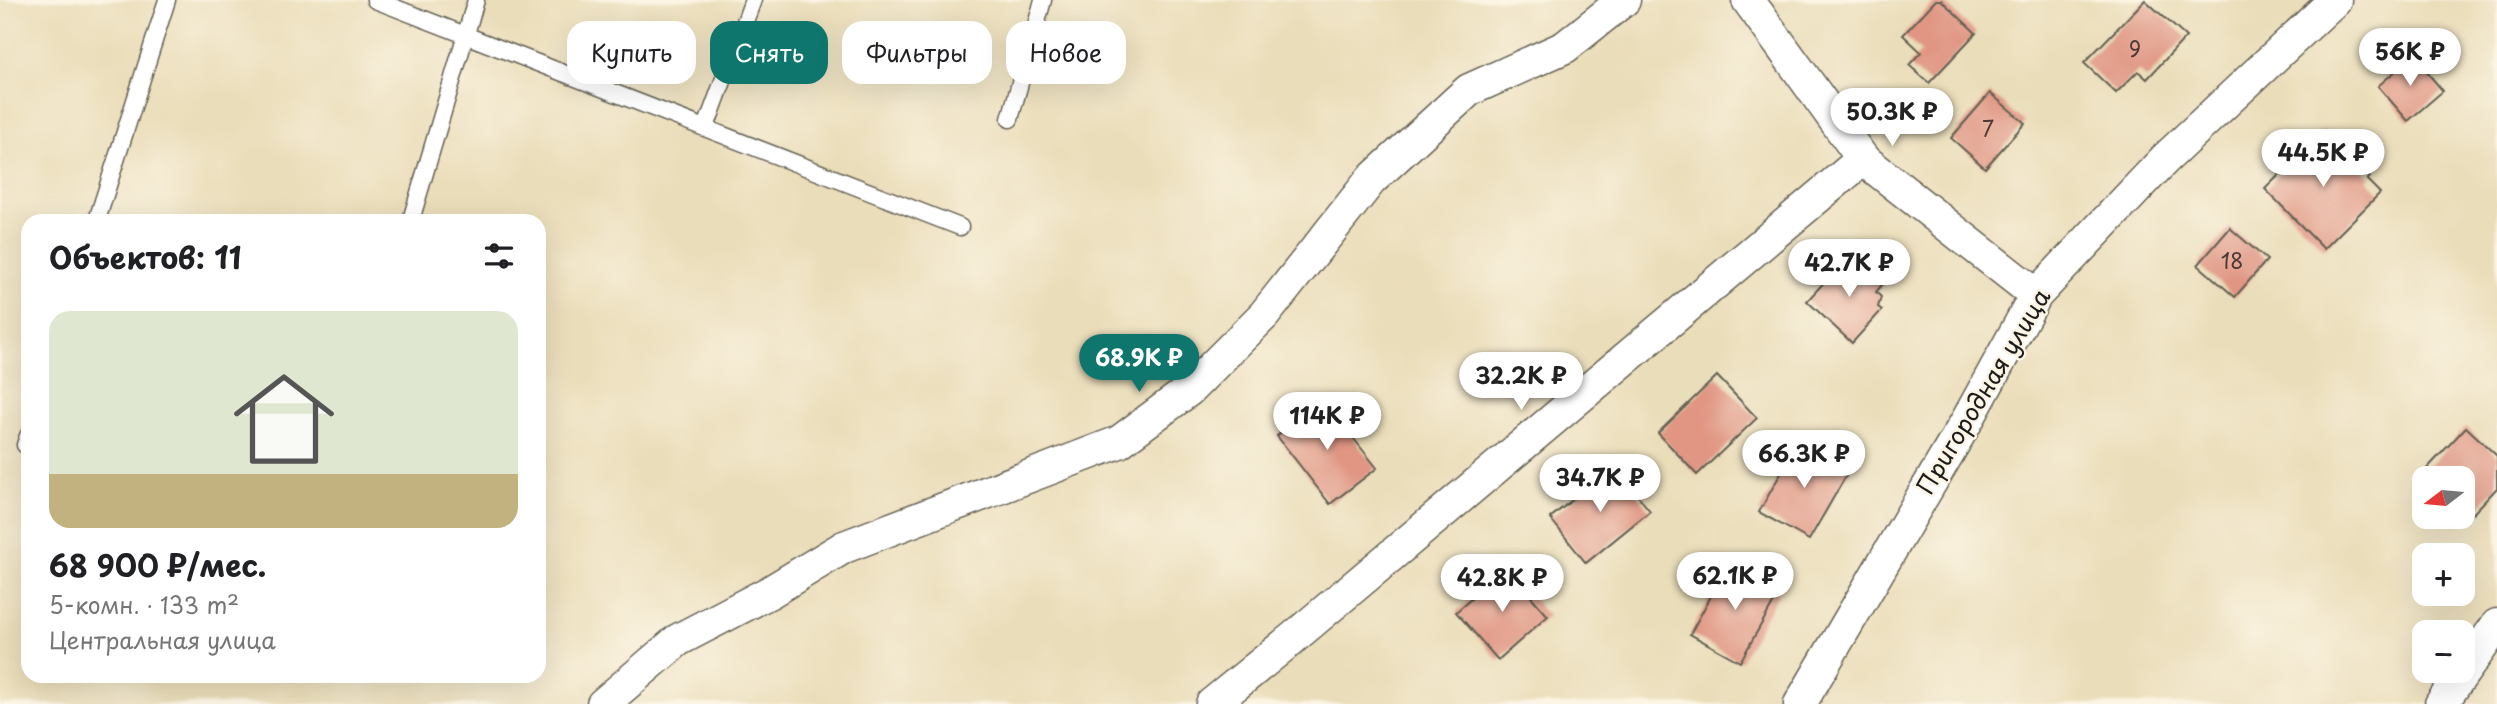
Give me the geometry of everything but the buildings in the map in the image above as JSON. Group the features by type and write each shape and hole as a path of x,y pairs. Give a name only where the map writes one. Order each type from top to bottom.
{"street":[{"path":"603,704 678,640 770,592 844,547 1119,442 1189,390 1264,315 1371,180 1469,90 1565,47 1624,0"},
{"path":"1748,0 1863,159 2036,295"},
{"name":"Пригородная улица","path":"1800,704 1968,419 2036,295 2165,159 2335,0"},
{"path":"1212,704 1863,159"},
{"path":"2441,704 2497,625"}],"lane":[{"path":"98,214 167,0"},
{"path":"375,0 960,228"},
{"path":"413,214 463,36 476,0"},
{"path":"706,127 753,0"},
{"path":"1010,119 1042,0"}]}
